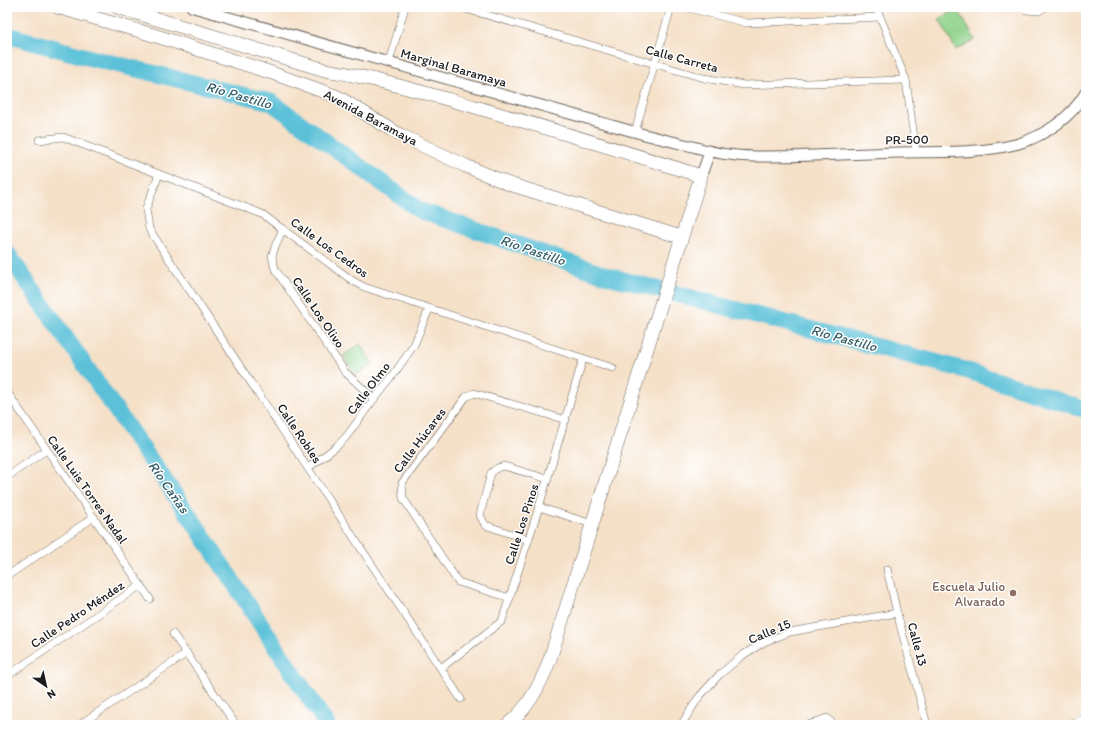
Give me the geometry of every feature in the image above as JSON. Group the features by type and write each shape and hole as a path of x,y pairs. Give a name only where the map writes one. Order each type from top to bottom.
{"highway":[{"name":"Avenida Baramaya","path":"57,7 165,39 269,72 325,92 338,97 400,135 466,166 509,184 681,238"},
{"name":"Avenida Baramaya","path":"117,7 325,70 352,74 402,86 532,123 701,176"},
{"path":"507,725 516,718 526,706 544,675 701,176"}],"street":[{"name":"Marginal Baramaya","path":"192,7 635,132 710,151"},
{"path":"389,62 405,7"},
{"name":"Calle Carreta","path":"459,7 475,9 704,78 744,85 906,80"},
{"path":"635,132 671,7"},
{"path":"685,7 747,23 880,17"},
{"path":"876,7 906,80 916,152"},
{"path":"1024,7 1026,10 1039,11 1045,7"},
{"name":"PR-500","path":"710,151 732,155 758,157 916,152 969,152 1017,144 1049,129 1064,118 1081,100 1086,92"},
{"name":"Calle Los Cedros","path":"39,140 63,137 262,214 353,281 364,287 613,368"},
{"path":"701,176 710,151"},
{"name":"Calle Robles","path":"159,174 146,209 149,229 461,699"},
{"name":"Calle Los Olivo","path":"283,229 272,256 275,269 345,372 374,399"},
{"name":"Calle Olmo","path":"308,468 346,437 394,374 414,345 429,309"},
{"name":"Calle Los Pinos","path":"441,668 502,620 529,540 584,359"},
{"name":"Calle Luis Torres Nadal","path":"7,392 150,599"},
{"name":"Calle Húcares","path":"510,598 458,582 403,498 402,483 466,397 474,393 482,394 566,420"},
{"path":"7,477 46,450"},
{"path":"529,540 485,525 480,515 492,473 497,468 504,466 548,479"},
{"path":"539,507 592,524"},
{"path":"7,576 94,517"},
{"name":"Calle 13","path":"887,569 897,613 927,725"},
{"name":"Calle Pedro Méndez","path":"7,676 141,585"},
{"name":"Calle 15","path":"681,725 699,697 719,675 743,655 764,642 790,632 897,613"},
{"path":"173,634 236,725"},
{"path":"79,725 187,653"},
{"path":"808,725 827,718 834,725"},
{"path":"1063,725 1086,719"}],"green space":[{"path":"958,9 975,40 956,50 939,19"},
{"path":"360,344 373,364 356,375 343,356"}],"waterway":[{"name":"Río Pastillo","path":"7,35 91,58 271,102 421,211 608,276 965,370 1086,410"},
{"name":"Río Cañas","path":"7,253 195,524 327,725"}],"place":[{"name":"Escuela Julio Alvarado","path":"1013,593"}]}
